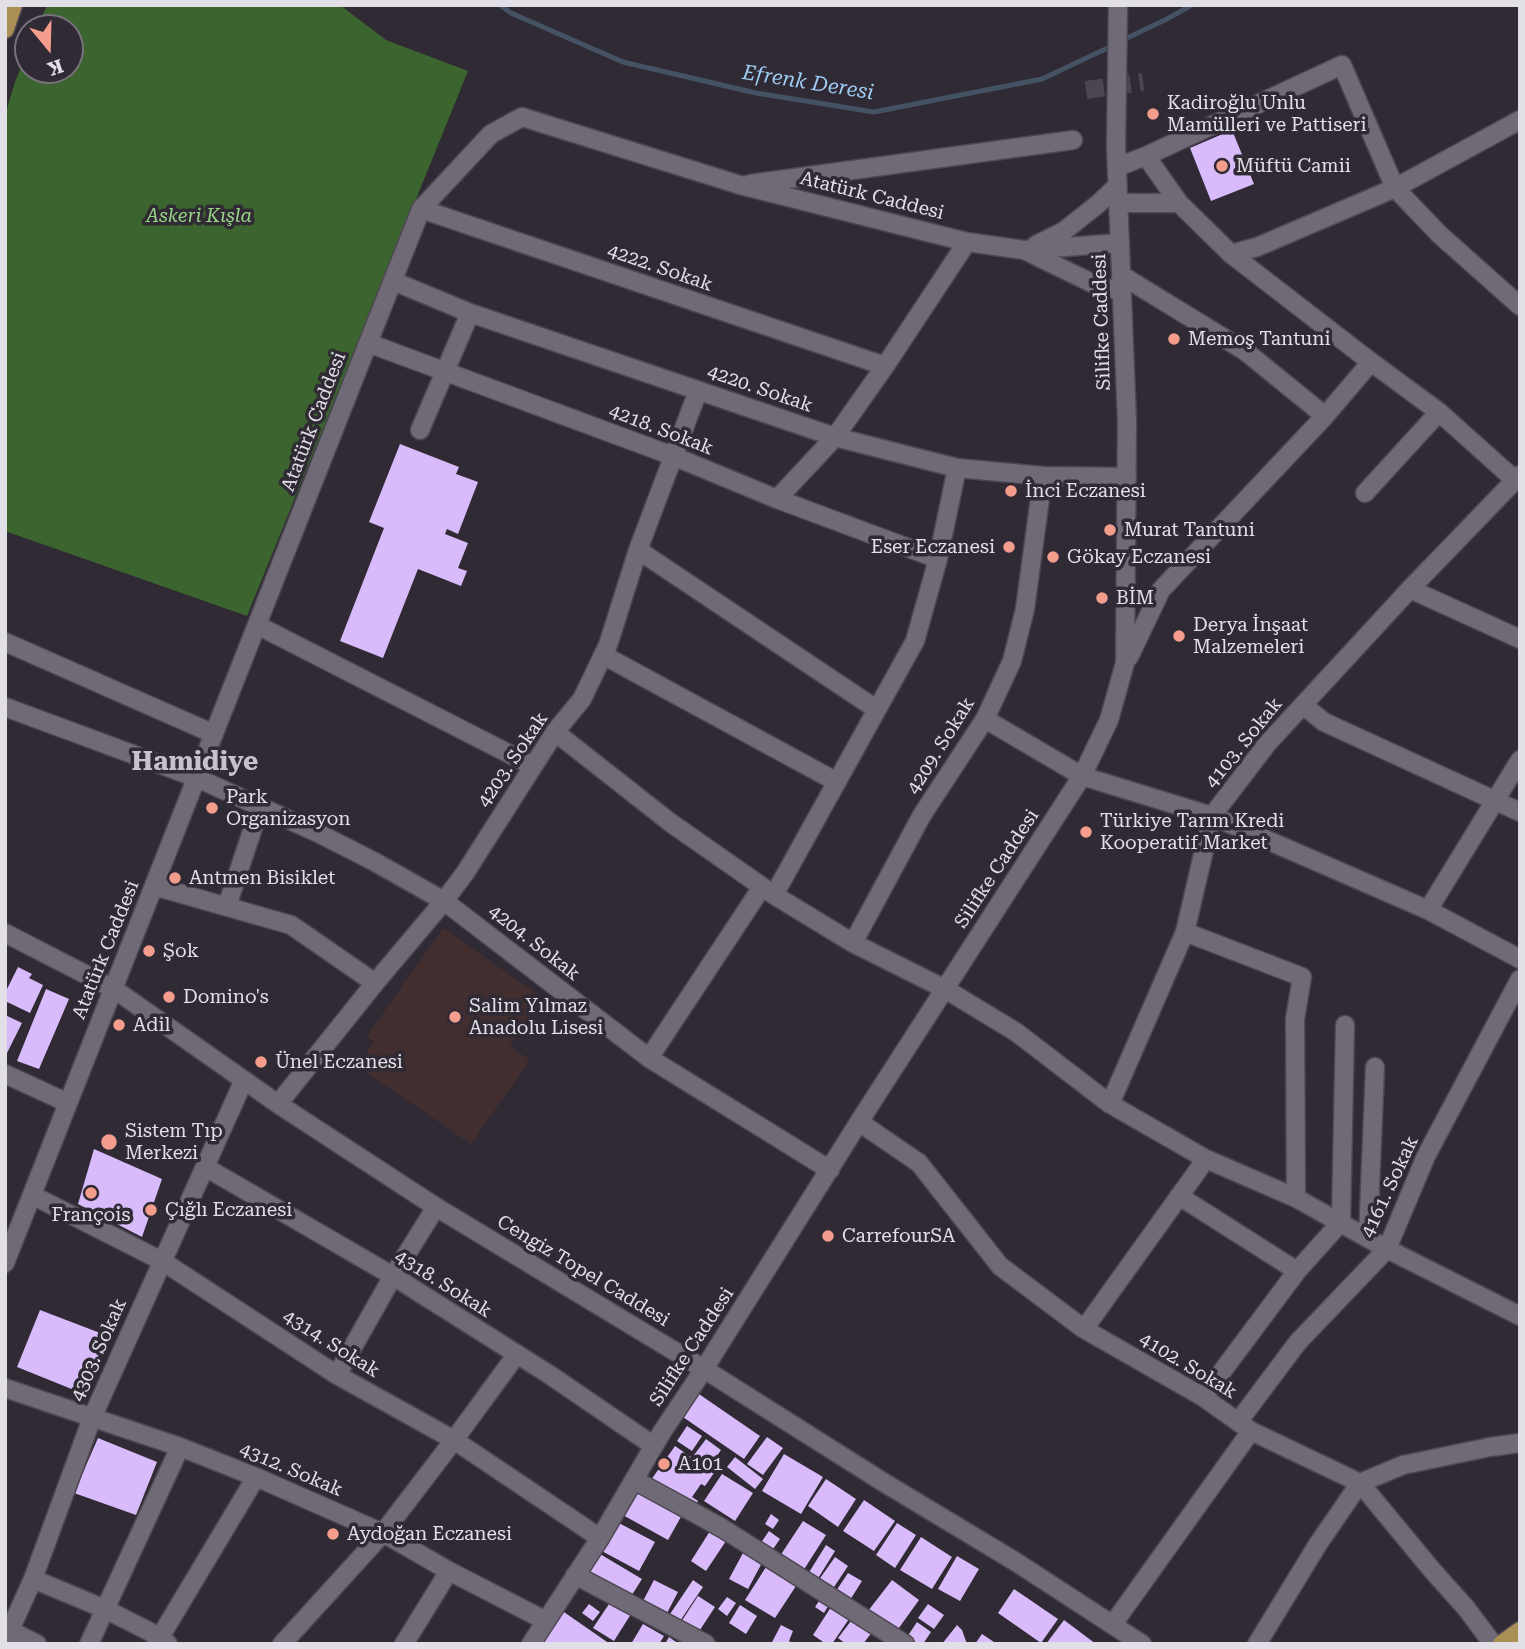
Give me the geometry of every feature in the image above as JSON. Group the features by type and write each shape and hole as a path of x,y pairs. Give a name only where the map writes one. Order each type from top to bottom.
{"main road":[{"path":"5,29 13,5"},
{"path":"1502,1644 1520,1631"}],"street":[{"name":"Silifke Caddesi","path":"531,1644 859,1122 1082,776 1109,720 1125,663 1127,422 1116,148 1118,5"},
{"path":"1024,250 1064,231 1146,156 1342,65 1395,188 1439,234 1520,306"},
{"name":"Atatürk Caddesi","path":"5,1263 11,1232 32,1195 421,209 491,134 522,117 740,185 967,242 1024,250 1120,243"},
{"path":"1231,254 1257,247 1395,188 1520,120"},
{"path":"740,185 1073,140"},
{"path":"1146,156 1179,203 1231,254 1439,412 1518,477"},
{"path":"1117,185 1179,203"},
{"name":"4222. Sokak","path":"421,209 885,366"},
{"path":"777,499 835,437 967,242"},
{"name":"Atatürk Caddesi","path":"1024,250 1098,286 1121,283 1245,351 1325,416"},
{"name":"4220. Sokak","path":"393,281 470,313 835,437 957,468 1043,476 1127,477"},
{"path":"420,430 470,313"},
{"name":"4218. Sokak","path":"368,343 673,456 777,499 938,559"},
{"path":"1125,663 1161,590 1325,416 1371,362"},
{"name":"4203. Sokak","path":"278,1104 444,901 465,873 555,732 582,699 608,645 638,550 698,391"},
{"path":"1365,493 1439,412"},
{"path":"649,1058 768,891 837,782 915,641 938,559 957,468"},
{"name":"4209. Sokak","path":"853,943 922,815 985,719 1012,661 1025,610 1043,476"},
{"name":"4103. Sokak","path":"1110,1104 1185,932 1212,816 1267,744 1518,477"},
{"path":"638,550 876,709"},
{"path":"1410,589 1520,639"},
{"path":"257,625 533,766"},
{"path":"5,642 214,734"},
{"path":"603,655 837,782"},
{"path":"1303,705 1324,722 1520,812"},
{"name":"4204. Sokak","path":"5,707 197,778 375,862 444,901 649,1058 830,1170"},
{"path":"985,719 1082,776 1212,816 1428,910 1520,960"},
{"path":"555,732 671,823 768,891 853,943 945,989 1016,1032 1110,1104 1206,1159 1296,1198 1387,1249 1518,1310"},
{"path":"1428,910 1520,760"},
{"path":"228,906 260,807"},
{"path":"154,886 291,925 375,983"},
{"path":"1185,932 1302,976 1294,1019 1296,1198"},
{"name":"Cengiz Topel Caddesi","path":"5,933 114,989 278,1104 436,1207 704,1369 1142,1644"},
{"name":"4161. Sokak","path":"1112,1624 1245,1427 1298,1342 1387,1249 1426,1156 1520,979"},
{"path":"1203,1397 1297,1271 1341,1222 1345,1025"},
{"path":"1368,1238 1375,1067"},
{"path":"5,1074 68,1103"},
{"name":"4303. Sokak","path":"8,1636 33,1579 92,1418 244,1080"},
{"name":"4102. Sokak","path":"859,1122 919,1163 1000,1266 1084,1329 1203,1397 1245,1427 1360,1483 1466,1608 1493,1644"},
{"path":"1084,1329 1206,1159"},
{"name":"4318. Sokak","path":"205,1167 393,1276 550,1375 654,1446"},
{"name":"4314. Sokak","path":"32,1195 162,1261 337,1375 454,1440 600,1538"},
{"path":"1180,1196 1297,1271"},
{"path":"337,1375 436,1207"},
{"path":"282,1644 383,1533 517,1354"},
{"name":"4312. Sokak","path":"5,1388 180,1447 256,1477 383,1533 449,1571 547,1621"},
{"path":"1257,1644 1318,1544 1360,1483 1404,1465 1520,1443"},
{"path":"89,1644 180,1447"},
{"path":"33,1579 105,1609 162,1641 256,1477"},
{"path":"634,1480 722,1528 905,1644"},
{"path":"404,1644 449,1571"},
{"path":"575,1576 706,1644"},
{"path":"8,1636 37,1644"}],"shaded area":[{"name":"Salim Yılmaz Anadolu Lisesi","path":"443,928 543,998 510,1046 530,1060 471,1144 357,1066 374,1042 367,1036"}],"green space":[{"name":"Askeri Kışla","path":"47,5 340,5 386,40 468,71 247,616 5,531 5,115 14,84 84,84 84,14 43,14"}],"building":[{"name":"Müftü Camii","path":"1232,130 1254,184 1211,201 1190,148"},
{"path":"400,444 459,467 456,474 478,482 458,534 447,529 445,534 468,543 458,568 467,571 461,586 418,569 383,658 340,641 384,528 369,522"},
{"path":"18,967 32,974 29,978 43,985 30,1013 5,1001 5,993"},
{"path":"46,989 69,999 39,1069 17,1061"},
{"path":"5,1015 22,1023 5,1057"},
{"path":"94,1149 162,1179 142,1237 78,1204"},
{"path":"40,1310 108,1336 84,1394 17,1367"},
{"path":"696,1392 760,1436 744,1459 680,1415"},
{"path":"687,1426 702,1436 692,1451 677,1441"},
{"path":"767,1437 783,1448 763,1475 747,1464"},
{"path":"98,1438 157,1462 136,1515 74,1493"},
{"path":"706,1439 721,1450 710,1466 694,1455"},
{"path":"675,1446 714,1473 705,1486 701,1484 692,1497 698,1501 693,1509 651,1480"},
{"path":"784,1454 823,1477 801,1514 762,1491"},
{"path":"735,1457 763,1479 755,1489 727,1467"},
{"path":"722,1474 753,1493 735,1521 704,1501"},
{"path":"826,1479 856,1499 838,1527 808,1506"},
{"path":"635,1489 682,1515 668,1540 621,1514"},
{"path":"864,1500 895,1521 874,1551 843,1531"},
{"path":"771,1514 779,1520 773,1529 765,1524"},
{"path":"615,1521 655,1542 639,1571 600,1550"},
{"path":"803,1521 826,1535 803,1571 780,1556"},
{"path":"897,1523 916,1535 895,1568 876,1555"},
{"path":"710,1531 726,1541 706,1571 691,1561"},
{"path":"769,1531 780,1539 771,1552 760,1544"},
{"path":"921,1537 952,1557 932,1589 900,1570"},
{"path":"826,1545 835,1551 817,1580 808,1574"},
{"path":"744,1551 763,1561 748,1589 729,1579"},
{"path":"600,1554 642,1579 630,1598 588,1574"},
{"path":"957,1556 979,1569 960,1601 938,1589"},
{"path":"835,1557 848,1566 832,1590 818,1581"},
{"path":"766,1567 796,1586 775,1618 745,1600"},
{"path":"848,1573 862,1581 850,1600 836,1591"},
{"path":"654,1580 678,1592 666,1615 642,1603"},
{"path":"693,1580 703,1587 680,1621 670,1614"},
{"path":"892,1580 919,1600 896,1632 868,1611"},
{"path":"1014,1589 1058,1619 1041,1643 998,1613"},
{"path":"698,1596 715,1607 698,1633 681,1622"},
{"path":"727,1597 736,1603 727,1616 718,1609"},
{"path":"821,1598 830,1603 824,1613 815,1607"},
{"path":"611,1601 631,1614 614,1641 593,1628"},
{"path":"589,1604 600,1612 593,1621 582,1613"},
{"path":"928,1604 944,1615 934,1629 918,1618"},
{"path":"740,1605 757,1616 746,1634 729,1623"},
{"path":"831,1607 849,1619 832,1644 826,1644 813,1635"},
{"path":"561,1610 610,1644 540,1644"},
{"path":"854,1617 872,1632 863,1644 846,1644 838,1638"},
{"path":"1064,1620 1096,1644 1046,1644"},
{"path":"917,1622 931,1632 923,1644 911,1644 905,1640"},
{"path":"643,1624 664,1636 659,1644 631,1644"},
{"path":"781,1625 793,1631 789,1641 794,1644 771,1644"},
{"path":"957,1625 967,1644 942,1644"},
{"path":"982,1634 997,1644 975,1644"},
{"path":"669,1637 679,1644 665,1644"}],"waterway":[{"name":"Efrenk Deresi","path":"500,5 511,13 623,62 756,93 874,112 1042,79 1114,45"},
{"name":"Efrenk Deresi","path":"1123,40 1192,5"}],"tunnel":[{"path":"1086,90 1143,82"}],"place":[{"name":"Kadiroğlu Unlu Mamülleri ve Pattiseri","path":"1153,114"},
{"name":"Müftü Camii","path":"1222,166"},
{"name":"Memoş Tantuni","path":"1174,339"},
{"name":"İnci Eczanesi","path":"1011,491"},
{"name":"Murat Tantuni","path":"1110,530"},
{"name":"Eser Eczanesi","path":"1009,547"},
{"name":"Gökay Eczanesi","path":"1053,557"},
{"name":"BİM","path":"1102,598"},
{"name":"Derya İnşaat Malzemeleri","path":"1179,636"},
{"name":"Park Organizasyon","path":"212,808"},
{"name":"Türkiye Tarım Kredi Kooperatif Market","path":"1086,832"},
{"name":"Antmen Bisiklet","path":"175,878"},
{"name":"Şok","path":"149,951"},
{"name":"Domino's","path":"169,997"},
{"name":"Salim Yılmaz Anadolu Lisesi","path":"455,1017"},
{"name":"Adil","path":"119,1025"},
{"name":"Ünel Eczanesi","path":"261,1062"},
{"name":"Sistem Tıp Merkezi","path":"109,1142"},
{"name":"François","path":"91,1193"},
{"name":"Çığlı Eczanesi","path":"151,1210"},
{"name":"CarrefourSA","path":"828,1236"},
{"name":"A101","path":"664,1464"},
{"name":"Aydoğan Eczanesi","path":"333,1534"}],"district":[{"name":"Hamidiye","path":"195,762"}]}
